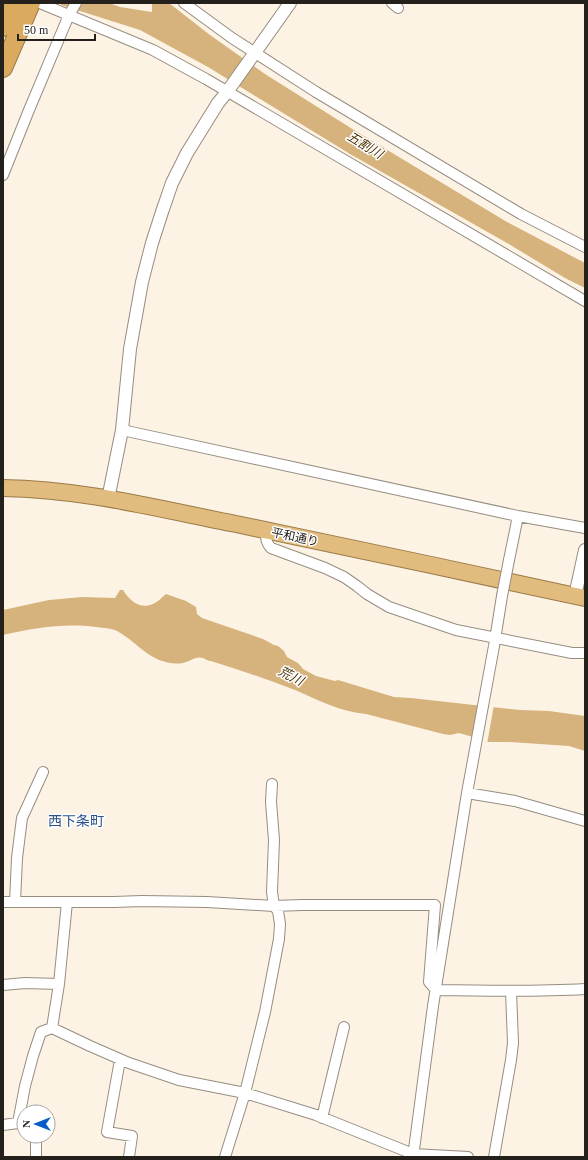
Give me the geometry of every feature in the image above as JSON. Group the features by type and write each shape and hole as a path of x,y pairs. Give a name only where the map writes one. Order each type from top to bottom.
{"highway":[{"path":"3,27 13,3"},
{"path":"3,68 36,4"},
{"name":"平和通り","path":"3,488 51,490 108,499 580,597"}],"street":[{"path":"184,3 232,38 252,56 316,92 515,210 585,247"},
{"path":"108,499 122,430 130,350 140,297 152,243 172,183 187,153 218,103 290,3"},
{"path":"36,4 73,9 206,79 228,89 585,301"},
{"path":"3,176 29,110 73,9"},
{"path":"122,430 518,516 585,528"},
{"path":"413,1155 436,990 468,789 502,596 518,516"},
{"path":"266,531 266,540 271,548 325,568 344,577 367,594 389,607 495,642 585,654"},
{"path":"580,597 585,550"},
{"path":"15,902 17,858 22,818 43,772"},
{"path":"225,1157 245,1094 265,1012 279,939 280,924 278,912 274,906 272,892 274,840 271,802 272,784"},
{"path":"468,789 585,821"},
{"path":"3,902 157,901 274,906 434,905 429,982 436,990 557,991 585,989"},
{"path":"52,1028 59,984 67,902"},
{"path":"3,985 25,982 59,984"},
{"path":"494,1157 513,1043 511,991"},
{"path":"322,1118 344,1027"},
{"path":"23,1104 24,1086 40,1032 52,1028 120,1060 179,1080 245,1094 322,1118 413,1155 468,1157"},
{"path":"120,1060 107,1132 132,1136 129,1157"},
{"path":"3,1125 16,1124"},
{"path":"36,1144 36,1157"}],"water":[{"name":"五割川","path":"61,3 109,3 120,7 152,12 152,3 169,3 210,35 265,74 354,130 507,222 585,263 585,288 565,278 507,243 350,154 208,67 140,30 61,5"},
{"name":"荒川","path":"120,590 123,590 135,603 144,606 155,603 166,594 186,601 196,607 197,614 202,618 263,639 278,646 284,651 287,657 298,663 303,669 316,676 335,681 338,680 394,697 520,710 549,711 585,716 585,751 569,746 510,742 475,742 473,737 459,733 450,735 443,734 366,714 348,711 274,682 203,658 196,658 180,663 169,663 159,660 148,654 122,634 110,629 84,626 61,626 38,628 3,635 3,610 49,600 82,597 115,598"}],"pier":[{"path":"478,703 494,705 487,744 474,744 472,742"}],"district":[{"name":"西下条町","path":"76,821"}]}
